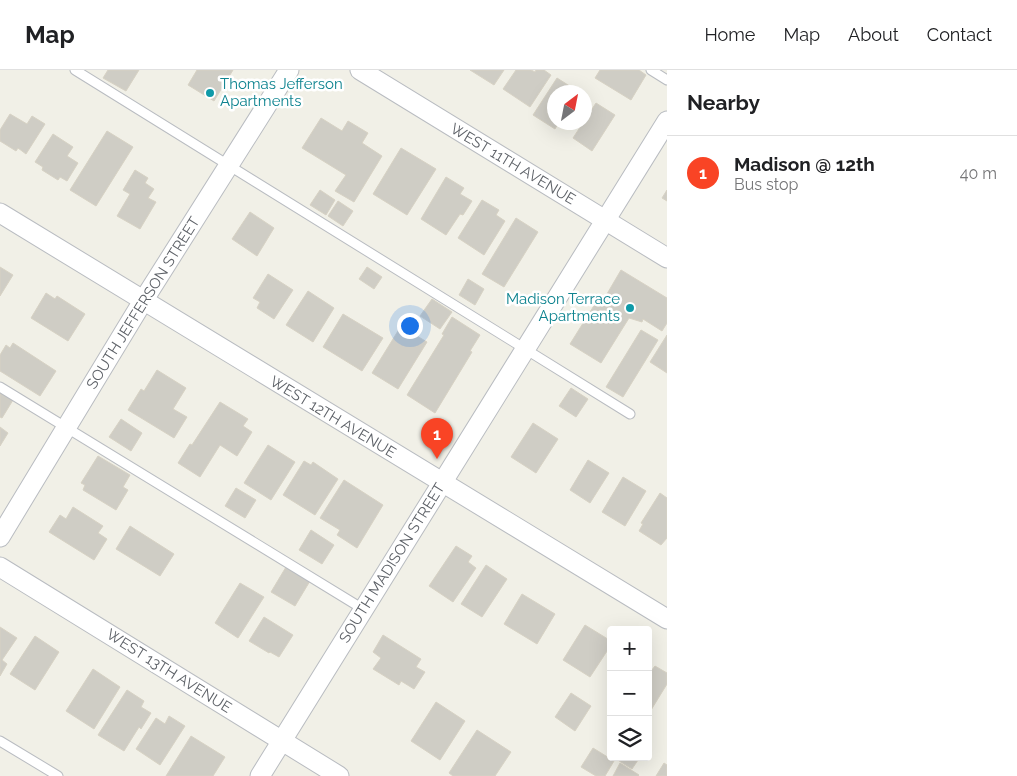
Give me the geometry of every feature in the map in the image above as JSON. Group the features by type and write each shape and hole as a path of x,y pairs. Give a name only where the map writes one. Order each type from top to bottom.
{"street":[{"name":"SOUTH JEFFERSON STREET","path":"0,537 143,300 289,70"},
{"name":"WEST 11TH AVENUE","path":"360,70 667,258"},
{"name":"SOUTH MADISON STREET","path":"260,776 667,121"},
{"name":"WEST 12TH AVENUE","path":"0,213 667,619"},
{"name":"WEST 13TH AVENUE","path":"0,566 339,776"}],"lane":[{"path":"75,70 630,414"},
{"path":"651,70 667,80"},
{"path":"0,387 363,609"},
{"path":"0,741 58,776"}],"building":[{"path":"108,70 139,70 126,91 103,78"},
{"name":"Thomas Jefferson Apartments","path":"197,70 233,70 214,101 188,85"},
{"path":"470,70 504,70 494,85"},
{"path":"516,70 531,70 535,72 536,70 544,70 551,75 530,107 503,89"},
{"path":"600,70 639,70 646,75 631,100 595,78"},
{"path":"557,78 568,85 552,85"},
{"path":"547,93 547,124 533,115"},
{"path":"596,103 615,115 592,151 573,138 578,130 592,130 592,109"},
{"path":"10,114 27,124 32,116 45,124 26,154 18,148 16,151 0,141 0,130"},
{"path":"321,118 342,131 348,121 368,133 362,143 382,156 354,202 335,191 346,175 302,148"},
{"path":"107,131 133,147 96,206 70,190"},
{"path":"53,134 73,147 67,156 78,163 67,181 60,177 58,180 42,170 43,167 35,162"},
{"path":"401,148 436,169 407,215 373,194"},
{"path":"135,170 148,178 145,183 154,189 148,198 156,202 140,229 117,216 130,194 123,190"},
{"path":"446,177 464,188 460,194 472,201 463,215 460,214 446,235 421,219"},
{"path":"320,190 335,200 326,215 310,205"},
{"path":"667,190 667,201 662,198"},
{"path":"482,200 499,210 496,215 505,221 484,255 458,238"},
{"path":"338,201 353,211 343,226 328,216"},
{"path":"250,212 274,228 257,256 232,239"},
{"path":"516,218 538,232 504,287 482,274"},
{"path":"0,267 13,275 0,296"},
{"path":"367,267 382,277 374,289 359,279"},
{"name":"Madison Terrace Apartments","path":"621,270 667,298 667,323 662,331 643,319 642,322 629,318 601,363 570,344 600,296 604,299"},
{"path":"268,274 293,290 274,319 257,308 260,302 253,298"},
{"path":"468,279 484,289 475,305 459,295"},
{"path":"308,291 334,308 313,342 286,325"},
{"path":"46,293 55,299 57,296 85,314 68,341 31,318"},
{"path":"432,299 452,312 440,329 420,316"},
{"path":"343,314 383,338 362,371 323,347"},
{"path":"452,317 480,335 470,351 472,352 435,413 407,395 444,335 442,334"},
{"path":"406,318 417,324 412,333 427,342 398,389 372,373"},
{"path":"641,330 658,340 623,397 606,387"},
{"path":"667,335 667,373 650,362"},
{"path":"13,343 56,371 40,396 0,371 0,355 6,345 10,348"},
{"path":"157,370 186,388 173,409 187,417 174,438 128,410 141,389 144,391"},
{"path":"571,388 588,399 576,417 559,406"},
{"path":"0,393 13,400 2,418 0,417"},
{"path":"220,402 248,419 243,426 252,432 237,456 220,445 200,477 178,463"},
{"path":"121,419 142,433 131,451 109,437"},
{"path":"533,423 558,439 536,473 511,457"},
{"path":"0,427 8,433 0,446"},
{"path":"268,445 295,462 271,500 244,483"},
{"path":"98,456 130,475 123,487 128,490 116,510 83,490 85,485 81,483"},
{"path":"588,460 609,473 590,503 570,490"},
{"path":"304,461 311,465 313,462 338,479 315,515 283,495"},
{"path":"623,477 646,491 625,526 602,512"},
{"path":"344,480 383,505 357,548 337,535 340,530 320,518"},
{"path":"236,488 256,500 245,518 225,506"},
{"path":"660,493 667,498 667,538 661,545 639,531 643,524 641,523"},
{"path":"73,507 103,526 98,533 107,539 94,560 49,532 60,515 66,519"},
{"path":"130,526 174,554 160,576 116,549"},
{"path":"311,530 334,545 322,564 299,550"},
{"path":"456,546 472,556 468,562 476,568 453,602 429,586"},
{"path":"486,565 507,579 482,617 461,604"},
{"path":"286,567 310,581 295,606 271,592"},
{"path":"240,583 264,597 238,638 215,623"},
{"path":"522,594 555,614 537,644 504,624"},
{"path":"264,617 293,635 279,657 249,641"},
{"path":"585,625 607,639 607,651 590,677 563,660"},
{"path":"0,627 17,638 2,660 7,664 0,676"},
{"path":"383,635 421,659 416,667 425,672 414,689 401,681 399,685 373,669 381,658 373,652"},
{"path":"35,636 59,652 35,690 10,674"},
{"path":"655,666 667,673 667,684 652,708 652,671"},
{"path":"93,669 120,687 94,729 66,711"},
{"path":"127,690 144,701 141,707 151,713 141,729 139,727 124,751 98,735"},
{"path":"571,693 591,706 575,731 555,717"},
{"path":"436,702 465,721 440,760 411,741"},
{"path":"169,716 185,726 160,765 136,749 156,718 165,724"},
{"path":"477,730 511,752 495,776 453,776 449,773"},
{"path":"191,736 225,757 213,776 166,776"},
{"path":"593,748 607,757 607,761 614,761 605,776 596,776 581,767"},
{"path":"619,761 637,761 632,769"},
{"path":"620,763 639,775 613,776"},
{"path":"664,763 667,765 667,776 656,776"}],"place":[{"name":"Thomas Jefferson Apartments","path":"210,93"},
{"name":"Madison Terrace Apartments","path":"630,308"},
{"name":"Madison @ 12th","path":"437,459"}]}
